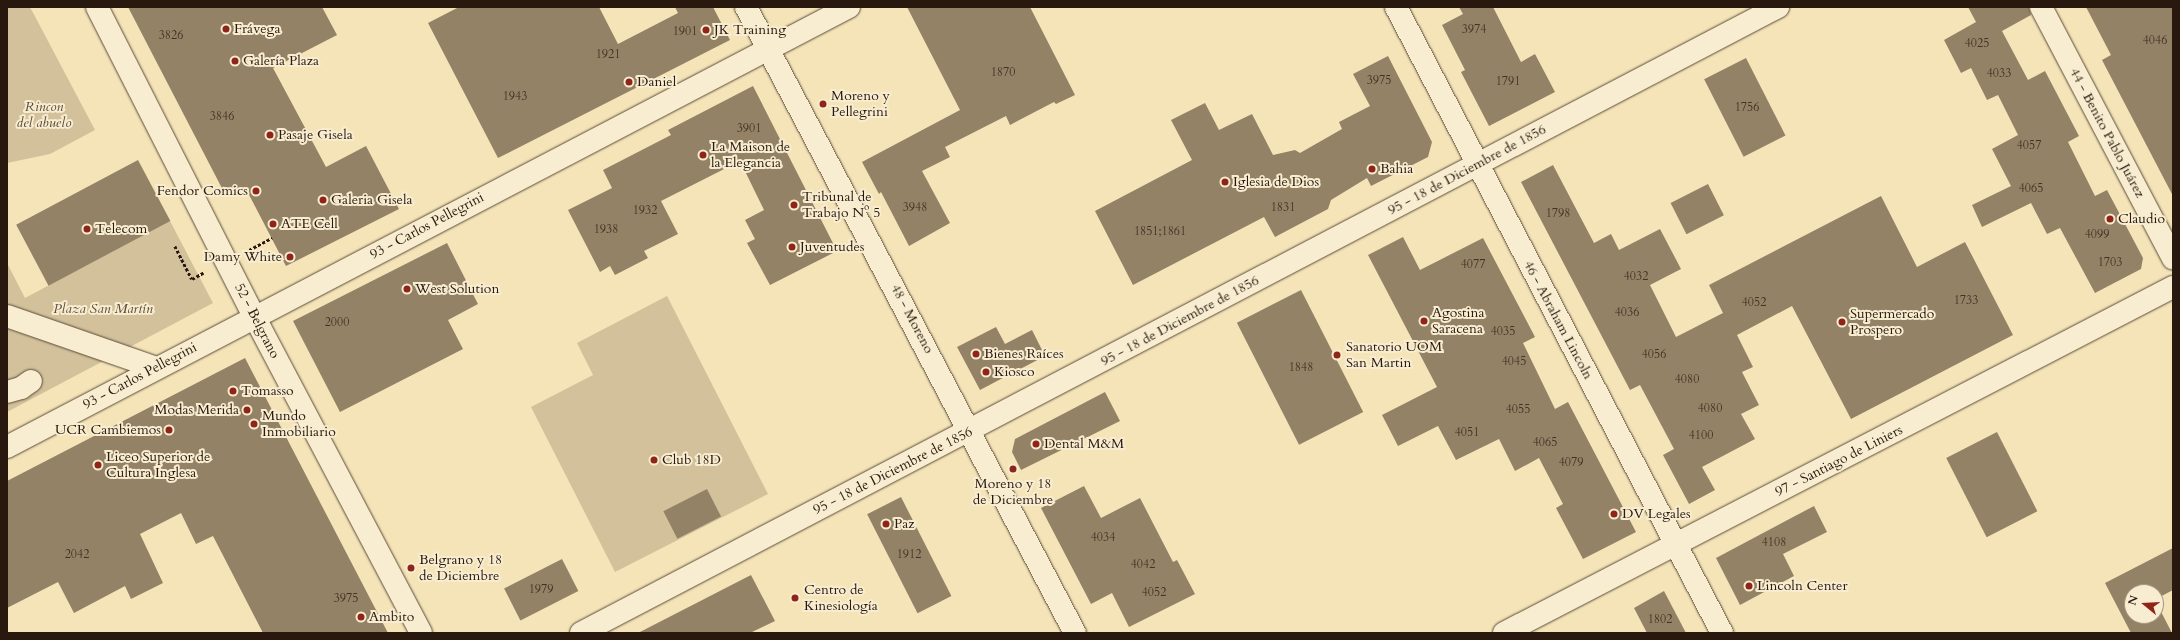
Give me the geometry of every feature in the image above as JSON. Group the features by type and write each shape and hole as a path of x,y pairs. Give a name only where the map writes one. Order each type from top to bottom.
{"street":[{"name":"52 - Belgrano","path":"97,7 254,316 421,633"},
{"name":"48 - Moreno","path":"746,7 970,430 1075,633"},
{"name":"93 - Carlos Pellegrini","path":"7,447 254,316 849,7"},
{"name":"46 - Abraham Lincoln","path":"1396,7 1722,633"},
{"name":"95 - 18 de Diciembre de 1856","path":"581,633 1778,7"},
{"name":"44 - Benito Pablo Juárez","path":"2041,7 2173,258"},
{"name":"97 - Santiago de Liniers","path":"1504,633 1676,546 2173,287"},
{"path":"7,316 156,368"},
{"path":"7,392 21,388 31,381"}],"path":[{"path":"245,252 272,238"},
{"path":"175,246 192,279 204,272"}],"green space":[{"name":"Rincon del abuelo","path":"7,7 30,7 95,130 50,154 7,163"},
{"name":"Plaza San Martín","path":"170,221 213,303 7,412 7,263 25,298"},
{"name":"Club 18D","path":"667,296 768,494 615,572 531,407 593,375 577,343"}],"building":[{"path":"128,7 322,7 337,35 273,68 326,167 366,146 399,209 286,266 245,187 226,196"},
{"path":"459,7 599,7 618,44 678,13 675,7 713,7 730,40 498,158 428,23"},
{"path":"907,7 1030,7 1075,95 1056,104 1054,102 1010,125 1006,116 945,147 950,157 922,171 950,223 909,246 881,192 879,194 862,162 960,110"},
{"path":"1459,7 1493,7 1521,62 1535,54 1555,92 1489,126 1461,72 1465,70 1442,25 1463,14"},
{"path":"1968,7 2029,7 2031,15 2002,31 2028,80 2045,71 2079,136 2068,142 2095,196 2107,190 2143,258 2141,269 2095,293 2060,228 2047,234 2031,203 1982,227 1972,205 2011,186 1992,149 2018,135 1998,95 1987,100 1971,68 1961,73 1944,40 1976,22"},
{"path":"2086,7 2173,7 2173,196 2102,60 2111,55"},
{"path":"1388,56 1432,142 1428,157 1371,186 1367,178 1331,200 1328,209 1275,237 1264,217 1133,285 1095,211 1192,160 1171,120 1205,103 1219,130 1252,114 1273,155 1295,150 1300,153 1342,129 1339,122 1370,106 1353,74"},
{"path":"1746,58 1785,136 1744,157 1704,79"},
{"path":"753,86 837,251 770,285 747,243 755,239 745,220 764,210 740,161 661,201 678,234 644,251 648,258 615,275 610,266 600,272 568,210 612,188 603,170 671,135 668,130"},
{"name":"Telecom","path":"138,160 170,221 49,286 16,225"},
{"path":"1553,165 1594,243 1611,234 1619,250 1660,229 1681,269 1650,285 1676,337 1723,313 1709,285 1881,196 1917,267 1965,242 2013,335 1851,419 1792,306 1737,335 1753,367 1742,372 1759,405 1741,414 1755,439 1702,467 1715,490 1689,504 1663,455 1674,449 1640,385 1630,390 1521,182"},
{"path":"1708,184 1724,215 1686,234 1671,203"},
{"path":"1403,237 1420,270 1483,238 1535,337 1523,343 1555,409 1568,402 1636,532 1583,559 1556,508 1563,504 1539,458 1515,471 1499,439 1456,460 1438,426 1398,446 1382,415 1437,387 1368,255"},
{"path":"447,243 478,304 448,320 463,349 340,412 293,321"},
{"path":"1301,290 1363,412 1299,445 1237,323"},
{"path":"996,327 1005,344 1032,330 1045,356 980,390 957,347"},
{"path":"245,358 388,633 263,633 213,536 196,544 181,513 140,534 163,583 131,599 125,586 74,613 58,582 7,608 7,481"},
{"path":"1105,392 1120,421 1021,470 1012,452 1015,439"},
{"path":"1997,432 2037,511 1987,537 1946,458"},
{"path":"1084,486 1101,518 1140,498 1173,562 1177,560 1195,594 1129,627 1112,593 1091,604 1041,508"},
{"path":"707,489 721,517 677,539 663,511"},
{"path":"901,497 951,596 918,613 867,514"},
{"path":"1814,506 1827,532 1783,554 1794,576 1740,605 1716,558"},
{"path":"2173,548 2173,590 2164,595 2164,584 2124,584 2124,620 2105,583"},
{"path":"562,559 578,591 520,621 504,589"},
{"path":"751,575 775,621 750,633 638,633"},
{"path":"1664,591 1686,633 1647,633 1634,608"},
{"path":"2164,618 2172,633 2131,633 2126,624 2164,624"}],"place":[{"name":"Frávega","path":"226,29"},
{"name":"JK Training","path":"706,30"},
{"name":"Galería Plaza","path":"235,61"},
{"name":"Daniel","path":"629,82"},
{"name":"Moreno y Pellegrini","path":"823,104"},
{"name":"Pasaje Gisela","path":"270,135"},
{"name":"La Maison de la Elegancia","path":"703,155"},
{"name":"Bahia","path":"1372,169"},
{"name":"Iglesia de Dios","path":"1225,182"},
{"name":"Fendor Comics","path":"256,191"},
{"name":"Galeria Gisela","path":"323,200"},
{"name":"Tribunal de Trabajo Nº 5","path":"794,205"},
{"name":"Claudio","path":"2110,219"},
{"name":"ATE Cell","path":"273,224"},
{"name":"Telecom","path":"87,229"},
{"name":"Juventudes","path":"792,247"},
{"name":"Damy White","path":"290,257"},
{"name":"West Solution","path":"407,289"},
{"name":"Agostina Saracena","path":"1424,321"},
{"name":"Supermercado Prospero","path":"1842,322"},
{"name":"Bienes Raíces","path":"976,354"},
{"name":"Sanatorio UOM San Martin","path":"1337,355"},
{"name":"Kiosco","path":"986,372"},
{"name":"Tomasso","path":"233,391"},
{"name":"Modas Merida","path":"247,410"},
{"name":"Mundo Inmobiliario","path":"254,424"},
{"name":"UCR Cambiemos","path":"169,430"},
{"name":"Dental M&M","path":"1036,444"},
{"name":"Club 18D","path":"654,460"},
{"name":"Liceo Superior de Cultura Inglesa","path":"98,465"},
{"name":"Moreno y 18 de Diciembre","path":"1013,469"},
{"name":"DV Legales","path":"1614,514"},
{"name":"Paz","path":"886,524"},
{"name":"Belgrano y 18 de Diciembre","path":"411,568"},
{"name":"Lincoln Center","path":"1749,586"},
{"name":"Centro de Kinesiología","path":"795,598"},
{"name":"Ambito","path":"361,617"}]}
